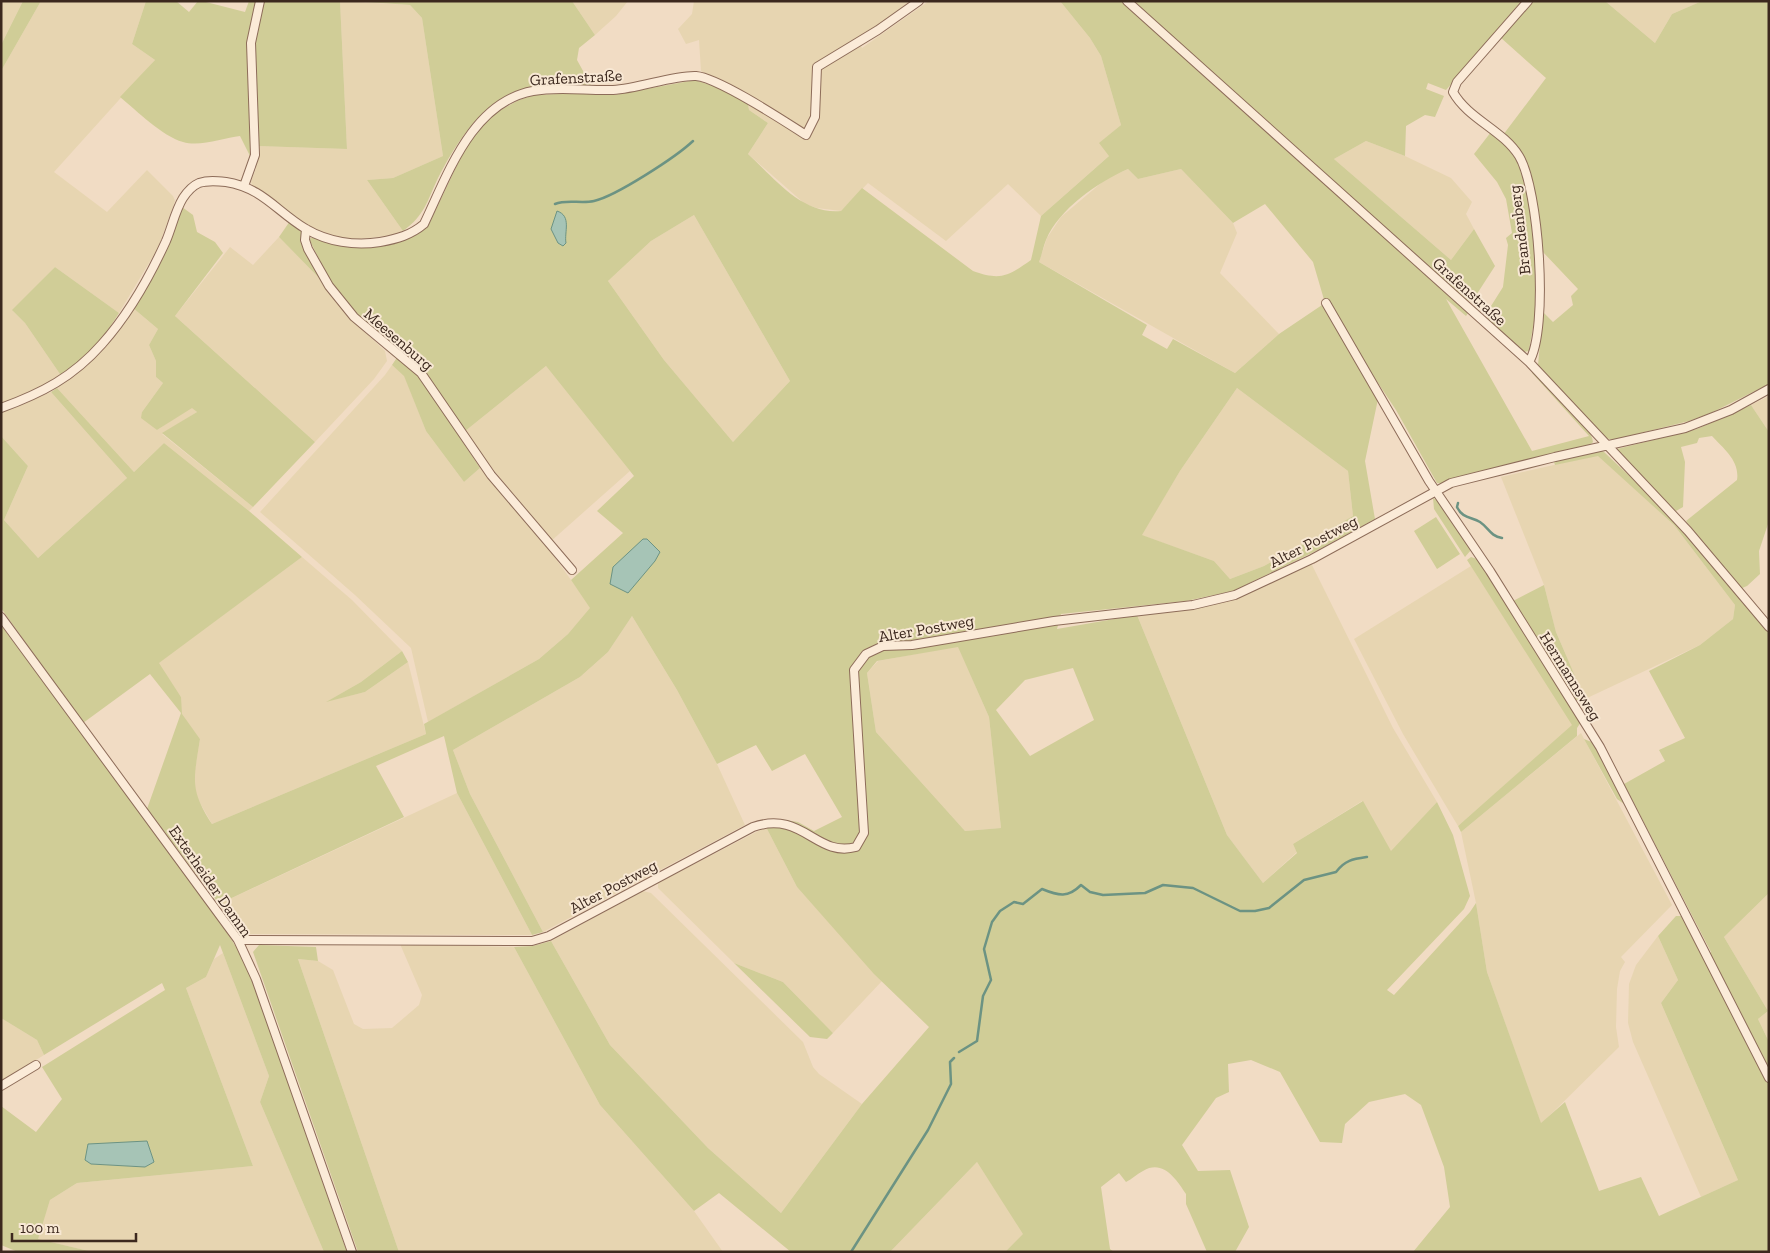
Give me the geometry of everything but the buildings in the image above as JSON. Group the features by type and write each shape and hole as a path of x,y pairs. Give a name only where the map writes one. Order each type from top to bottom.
{"street":[{"path":"244,186 255,155 251,43 260,1"},
{"name":"Grafenstraße","path":"306,229 337,242 369,244 395,240 415,232 424,224 454,159 476,128 500,106 516,96 534,91 614,90 696,76 716,83 806,135 815,117 817,67 878,30 919,1"},
{"name":"Grafenstraße","path":"1127,1 1529,362 1688,530 1769,627"},
{"name":"Brandenberg","path":"1528,1 1457,82 1453,92 1462,103 1510,144 1525,167 1532,197 1539,258 1540,303 1534,353 1529,362"},
{"path":"1,408 39,394 80,366 103,344 138,292 162,249 178,207 188,190 198,184 209,181 244,186 256,192 306,229"},
{"name":"Meesenburg","path":"306,229 305,240 308,249 339,300 354,318 421,373 491,475 572,570"},
{"name":"Hermannsweg","path":"1326,303 1429,481 1600,747 1769,1078"},
{"name":"Alter Postweg","path":"238,940 532,941 548,936 753,827 767,822 796,827 824,844 838,849 856,847 864,833 854,670 866,654 883,646 912,645 1046,622 1194,605 1235,595 1312,559 1451,483 1606,445 1685,428 1731,410 1769,390"},
{"name":"Exterheider Damm","path":"1,618 238,940 256,979 352,1252"},
{"path":"1,1086 36,1065"}],"shaded area":[{"path":"1,1 23,1 1,45"},
{"path":"23,1 41,1 1,71 1,45"},
{"path":"41,1 146,1 132,44 155,60 54,172 107,212 147,170 173,196 175,201 158,248 119,313 55,267 13,311 25,323 62,377 38,392 1,406 1,71"},
{"path":"146,1 176,1 189,12 198,1 202,1 245,12 249,1 340,1 347,149 257,146 250,156 240,136 204,143 190,143 175,139 158,129 120,97 155,60 132,44"},
{"path":"340,1 410,5 422,18 443,156 393,178 367,180 403,231 394,235 353,240 314,229 253,188 251,182 256,168 257,146 347,149"},
{"path":"351,1 572,1 595,35 579,48 577,60 592,87 554,85 525,88 516,91 491,106 460,140 421,213 403,231 367,180 393,178 443,156 422,18 410,5"},
{"path":"572,1 628,1 616,16 595,35"},
{"path":"694,1 910,1 858,40 862,48 929,1 1060,1 1090,38 1101,56 1121,125 1100,143 1110,155 1041,216 1008,184 946,241 868,183 841,211 817,208 805,204 748,154 768,123 749,110 750,98 701,71 699,40 686,44 678,29 692,14"},
{"path":"1060,1 1123,1 1208,80 1468,313 1466,316 1446,299 1532,451 1589,436 1532,371 1577,416 1591,435 1593,442 1589,446 1445,484 1437,483 1396,410 1344,332 1349,352 1378,399 1365,461 1375,519 1320,549 1233,591 1186,601 1061,614 1057,629 1137,615 1227,835 1263,883 1297,853 1293,844 1363,801 1391,851 1437,802 1453,835 1470,896 1464,909 1387,990 1394,995 1470,912 1476,903 1487,972 1541,1123 1565,1102 1599,1191 1641,1177 1659,1216 1738,1180 1661,1003 1678,980 1658,936 1676,916 1682,916 1705,958 1711,952 1624,784 1665,761 1659,750 1685,738 1649,671 1700,645 1733,619 1735,605 1674,525 1598,456 1555,465 1554,462 1557,459 1598,449 1604,452 1670,514 1769,633 1769,893 1724,937 1768,1011 1758,1019 1769,1042 1769,1252 1413,1252 1450,1207 1444,1167 1421,1105 1405,1094 1369,1102 1345,1124 1342,1143 1320,1142 1280,1072 1251,1060 1228,1064 1229,1092 1216,1098 1182,1145 1198,1171 1230,1170 1249,1227 1235,1252 1207,1252 1186,1204 1186,1194 1168,1172 1157,1167 1143,1171 1126,1182 1119,1173 1101,1187 1110,1249 1114,1252 1005,1252 1023,1234 977,1162 890,1252 791,1252 719,1193 694,1211 600,1105 514,947 533,946 551,941 610,1045 708,1148 781,1213 862,1104 929,1027 874,974 797,887 766,827 780,819 798,822 814,831 842,817 805,754 772,771 756,745 717,764 677,690 632,616 608,652 580,677 453,750 470,794 543,932 532,935 457,793 444,736 376,766 404,817 219,904 147,809 181,713 150,674 83,723 1,608 1,436 28,466 4,520 38,558 127,478 51,392 57,388 134,472 164,443 249,511 302,557 159,663 181,697 182,714 200,739 195,783 200,802 212,824 426,734 424,724 539,659 568,634 590,608 571,580 623,533 597,511 634,476 546,366 464,432 423,371 352,310 331,283 309,239 314,237 339,246 358,248 394,244 418,234 430,222 470,138 495,113 519,100 535,95 584,93 614,95 695,80 716,87 748,103 749,110 768,123 748,154 779,184 801,201 827,211 841,211 862,188 973,271 991,276 1004,275 1031,260 1041,216 1109,156 1099,143 1121,125 1101,56 1090,38","holes":["1128,169 1138,179 1181,169 1233,223 1265,204 1313,262 1325,303 1279,334 1235,373 1173,339 1167,349 1142,335 1147,325 1039,262 1046,240 1060,218 1092,189","694,215 790,381 733,442 664,360 608,281 651,241","1237,388 1348,471 1353,516 1264,566 1230,579 1214,561 1142,535 1180,471","958,647 989,717 1001,828 965,831 876,732 867,673 877,661","1073,668 1094,720 1030,756 996,710 1025,680"]},
{"path":"1131,1 1524,1 1446,90 1428,83 1426,89 1444,96 1435,117 1425,115 1406,126 1405,156 1366,141 1334,159 1451,260 1474,229 1495,266 1473,300 1467,301 1463,297 1463,300"},
{"path":"1532,1 1605,1 1655,43 1672,14 1702,1 1769,1 1769,384 1711,413 1689,421 1613,440 1606,438 1538,365 1543,312 1553,322 1573,305 1571,296 1578,289 1542,251 1539,220 1527,166 1503,135 1546,78 1500,37"},
{"path":"1605,1 1702,1 1672,14 1655,43"},
{"path":"1491,132 1515,157 1521,170 1530,208 1535,251 1536,305 1529,351 1524,352 1488,319 1486,314 1503,287 1508,245 1506,238 1512,233 1506,199 1497,182 1474,154"},
{"path":"1366,141 1405,156 1451,178 1472,202 1466,214 1474,229 1451,260 1334,159"},
{"path":"1128,169 1138,179 1181,169 1233,223 1237,233 1220,273 1279,334 1235,373 1039,262 1047,238 1061,217 1107,178"},
{"path":"182,207 193,215 197,232 215,242 223,253 175,316 315,442 253,507 162,433 197,412 192,408 157,430 141,418 142,412 163,383 156,377 156,361 149,345 158,329 133,308 175,229"},
{"path":"557,211 562,213 566,220 566,243 563,246 558,243 551,229"},
{"path":"694,215 790,381 733,442 664,360 608,281 651,241"},
{"path":"290,221 302,230 303,242 321,280 279,237"},
{"path":"279,237 321,280 352,320 385,351 387,361 374,379 315,442 175,316 230,247 253,265"},
{"path":"55,267 119,313 101,341 62,377 25,323 12,310"},
{"path":"133,308 158,329 149,345 156,361 156,377 163,383 142,412 157,430 192,407 197,412 162,434 253,507 249,511 164,443 134,472 57,388 100,353"},
{"path":"398,356 416,371 480,468 464,482 426,431 404,376 392,365"},
{"path":"392,365 404,375 426,431 464,482 480,468 551,552 591,608 568,634 539,659 428,722 411,648 355,595 260,512"},
{"path":"546,366 630,471 550,542 464,432"},
{"path":"1237,388 1348,471 1353,516 1264,566 1230,579 1214,561 1141,535 1180,471"},
{"path":"51,392 127,478 38,558 4,520 28,466 1,436 1,413"},
{"path":"1769,396 1769,432 1751,405"},
{"path":"1751,405 1769,432 1769,521 1759,551 1760,574 1747,586 1740,589 1686,521 1737,480 1734,461 1726,451 1712,436 1699,438 1697,443 1681,447 1685,462 1683,507 1676,511 1630,466 1617,449 1697,429"},
{"path":"1598,455 1674,525 1735,605 1733,619 1700,645 1585,699 1556,632 1544,585 1501,477"},
{"path":"1433,498 1441,503 1471,550 1465,557 1434,509"},
{"path":"1436,517 1460,554 1437,569 1414,531"},
{"path":"643,539 647,539 660,552 655,561 628,593 610,584 613,567"},
{"path":"302,557 352,600 402,651 361,682 328,701 365,692 408,662 426,734 212,824 196,796 193,781 200,739 181,714 181,697 158,663"},
{"path":"1471,557 1477,559 1581,722 1577,728 1577,736 1461,832 1458,826 1572,725 1467,560"},
{"path":"1307,564 1312,565 1393,728 1437,802 1391,852 1362,801 1293,844 1297,852 1263,883 1227,835 1137,615 1190,609 1236,599"},
{"path":"1471,566 1573,725 1458,826 1403,734 1354,639"},
{"path":"1544,585 1556,632 1585,699 1575,700 1513,601"},
{"path":"632,616 677,690 717,764 745,825 543,932 470,794 453,750 580,677 608,652"},
{"path":"1,625 217,917 238,950 253,982 347,1252 324,1252 260,1102 269,1076 220,945 206,977 186,988 253,1166 77,1183 50,1200 38,1239 93,1252 18,1252 1,1245 1,1106 36,1132 62,1099 42,1067 165,990 162,983 44,1055 37,1040 1,1018","holes":["147,1142 154,1162 145,1167 91,1164"]},
{"path":"958,646 989,717 1001,828 965,831 876,732 867,673 878,661"},
{"path":"402,651 408,662 365,692 326,702 361,682"},
{"path":"1581,733 1672,905 1621,957 1625,962 1620,971 1617,989 1616,1027 1619,1047 1541,1124 1487,972 1476,903 1461,832"},
{"path":"1584,739 1594,743 1627,806 1617,799"},
{"path":"457,793 532,935 247,934 238,930 219,904"},
{"path":"766,827 797,887 882,981 833,1033 783,982 734,963 658,888 658,883"},
{"path":"643,891 651,893 803,1042 813,1067 819,1074 862,1104 781,1213 708,1148 610,1045 551,941"},
{"path":"1769,893 1769,1042 1758,1019 1768,1011 1724,937"},
{"path":"1658,936 1678,980 1661,1003 1738,1180 1701,1197 1633,1042 1628,1023 1629,984 1636,965"},
{"path":"400,944 514,947 600,1105 694,1211 723,1252 399,1252 298,959 318,961 333,970 354,1024 363,1029 392,1028 419,1005 422,995"},
{"path":"259,945 316,947 318,961 298,959 399,1252 358,1252 253,952"},
{"path":"223,953 269,1076 260,1102 324,1252 93,1252 37,1239 50,1200 77,1183 253,1166 186,988 206,977 214,959"},
{"path":"734,963 783,982 833,1033 827,1039 810,1037"},
{"path":"1,1018 37,1040 44,1055 1,1082"},
{"path":"147,1141 154,1162 145,1167 91,1164 85,1160 88,1144"},
{"path":"977,1162 1024,1234 1005,1252 890,1252"}],"waterway":[{"path":"555,204 589,202 604,198 645,175 693,141"},
{"path":"1458,503 1457,507 1461,513 1480,522 1492,534 1502,538"},
{"path":"959,1052 977,1041 983,996 991,980 984,949 992,922 1000,911 1014,902 1023,904 1042,889 1053,893 1067,894 1081,885 1090,892 1103,895 1145,893 1163,885 1193,888 1240,911 1255,911 1269,908 1304,880 1336,872 1350,861 1367,857"},
{"path":"851,1252 928,1130 951,1084 950,1062 954,1058"}]}
